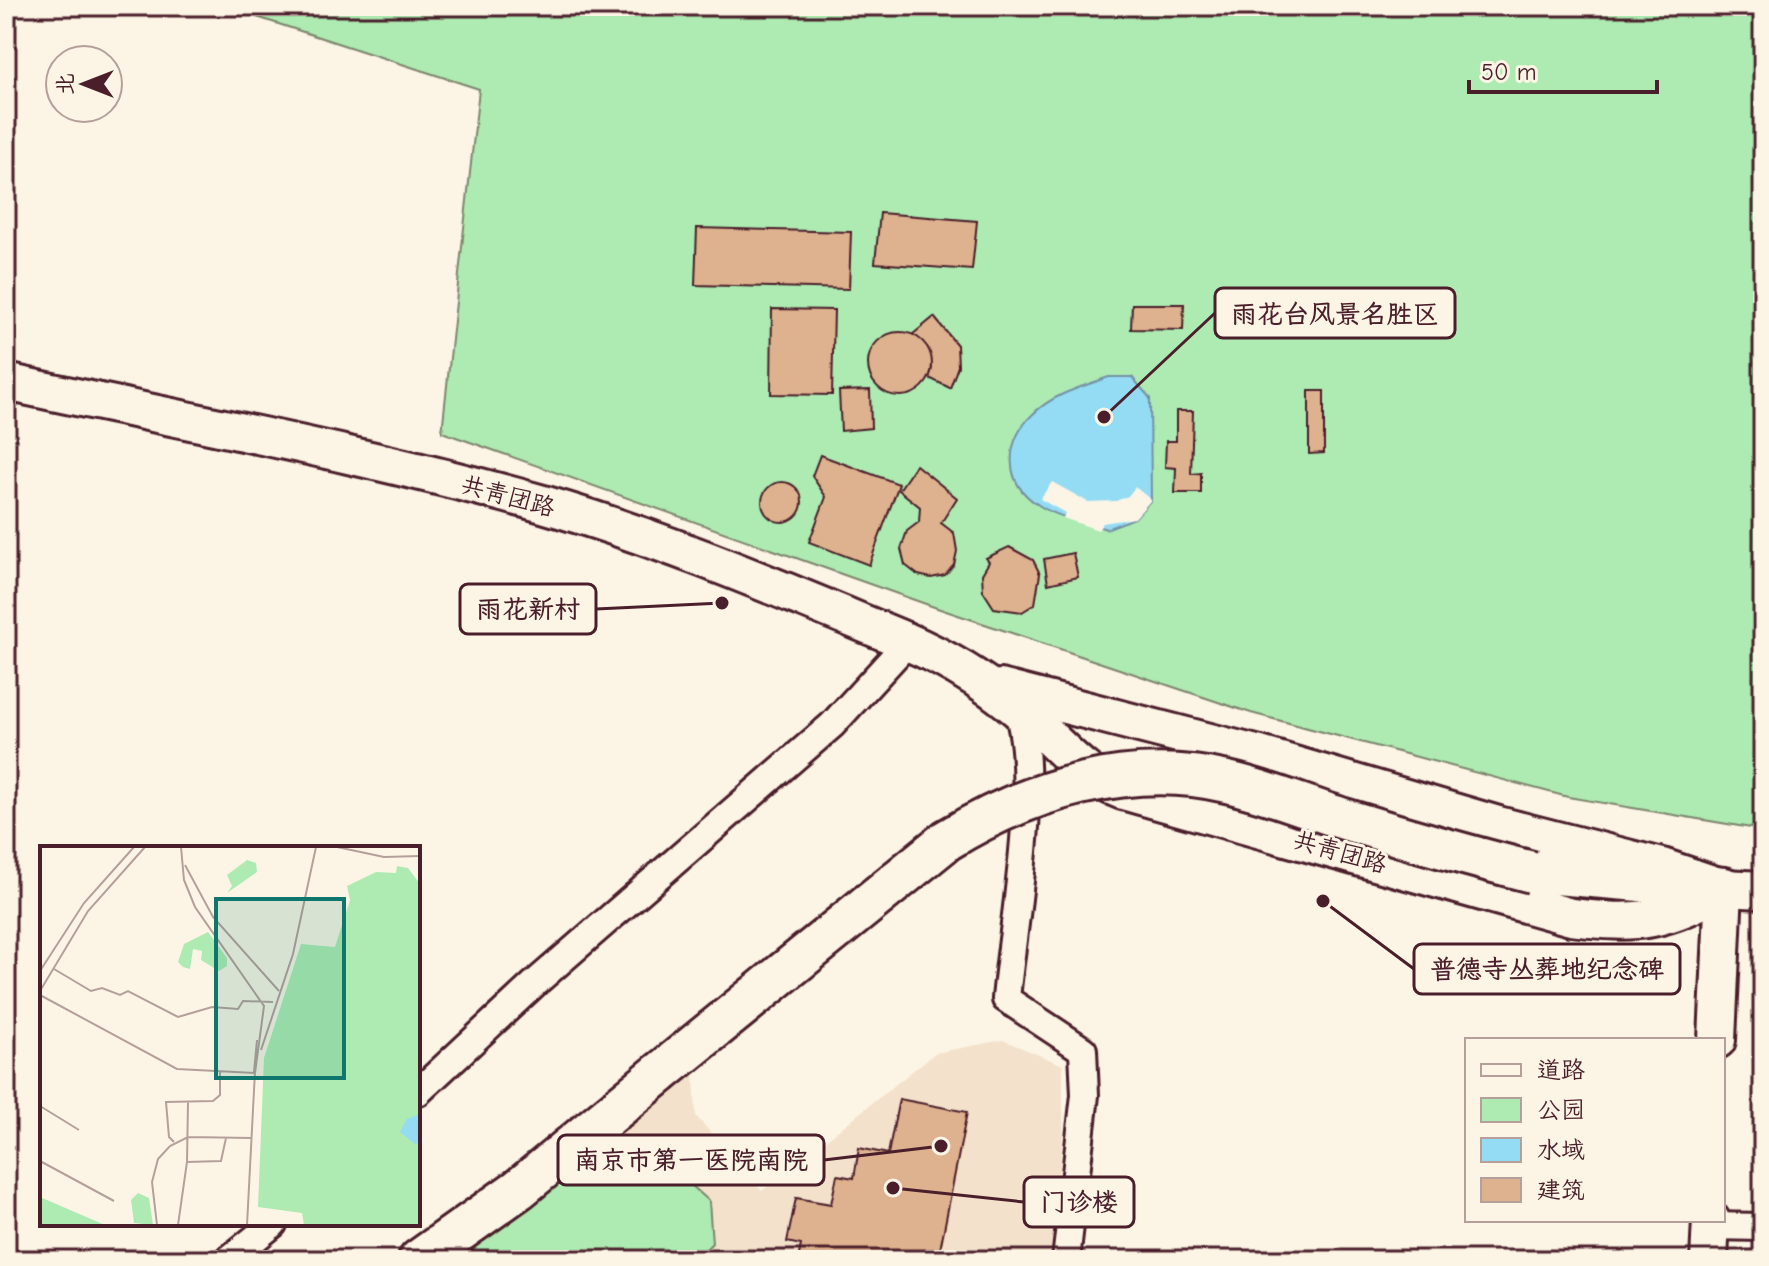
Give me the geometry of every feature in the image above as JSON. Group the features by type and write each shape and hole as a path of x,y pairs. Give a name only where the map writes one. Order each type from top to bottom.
{"main road":[{"path":"419,1260 519,1189 947,840 991,813 1053,790 1116,778 1155,775 1226,781 1437,847 1532,872 1724,888"}],"street":[{"name":"共青团路","path":"6,382 410,470 544,504 638,536 908,642 962,668 1017,709 1082,771 1105,784 1543,911 1611,922 1647,921 1681,912 1724,888"},
{"path":"420,1090 534,984 832,725 908,642"},
{"name":"共青团路","path":"987,685 1260,755 1498,825 1662,867 1724,888 1763,890"},
{"path":"1017,709 1025,746 1025,787 1006,999 1083,1050 1085,1095 1066,1260"},
{"path":"1717,1038 1724,888"},
{"path":"228,1260 270,1226"},
{"path":"1710,1235 1763,1227"}],"shaded area":[{"path":"1003,1040 1063,1065 1063,1132 1051,1260 448,1260 694,1071 696,1116 762,1191 935,1053"}],"green space":[{"path":"223,6 1763,6 1763,830 1568,797 1251,713 937,608 442,432 479,89"},
{"path":"583,1157 662,1159 709,1201 712,1243 695,1260 448,1260"}],"water":[{"path":"1109,377 1132,377 1150,398 1151,500 1135,518 1106,529 1061,516 1037,504 1018,485 1012,461 1017,437 1040,408 1069,392"}],"pier":[{"path":"1052,482 1088,502 1116,501 1128,496 1135,487 1151,500 1135,518 1103,523 1098,530 1063,518 1065,513 1040,499"}],"building":[{"path":"880,213 977,221 972,270 875,263"},
{"path":"697,228 851,232 849,289 695,285"},
{"path":"1132,304 1184,304 1183,330 1131,329"},
{"path":"772,309 834,310 832,395 771,394"},
{"path":"934,317 957,345 958,366 950,388 929,378 932,368 928,348 912,335"},
{"path":"900,332 918,338 926,346 932,364 926,382 918,390 900,396 882,390 874,382 868,364 874,346 882,338"},
{"path":"870,390 871,428 841,431 839,391"},
{"path":"1309,391 1324,391 1324,453 1309,454"},
{"path":"1176,411 1193,411 1191,474 1201,473 1201,493 1175,493 1176,468 1165,467 1166,441 1176,441"},
{"path":"820,455 899,484 869,565 809,542 826,497 812,476"},
{"path":"916,465 957,498 941,523 954,533 957,551 954,565 945,575 931,578 918,575 905,565 901,549 907,531 919,522 920,507 899,490"},
{"path":"782,482 796,488 802,502 796,516 782,522 768,516 762,502 768,488"},
{"path":"1009,547 1033,560 1040,574 1035,604 1022,612 994,608 983,591 982,574 989,562 986,558"},
{"path":"1073,553 1078,577 1048,584 1044,559"},
{"path":"899,1099 967,1112 938,1260 798,1260 801,1245 787,1242 796,1198 831,1204 837,1175 854,1178 859,1148 888,1154"}],"place":[{"name":"雨花台风景名胜区","path":"1104,417"},
{"name":"雨花新村","path":"722,603"},
{"name":"普德寺丛葬地纪念碑","path":"1323,901"},
{"name":"南京市第一医院南院","path":"941,1146"},
{"name":"门诊楼","path":"893,1188"}]}
